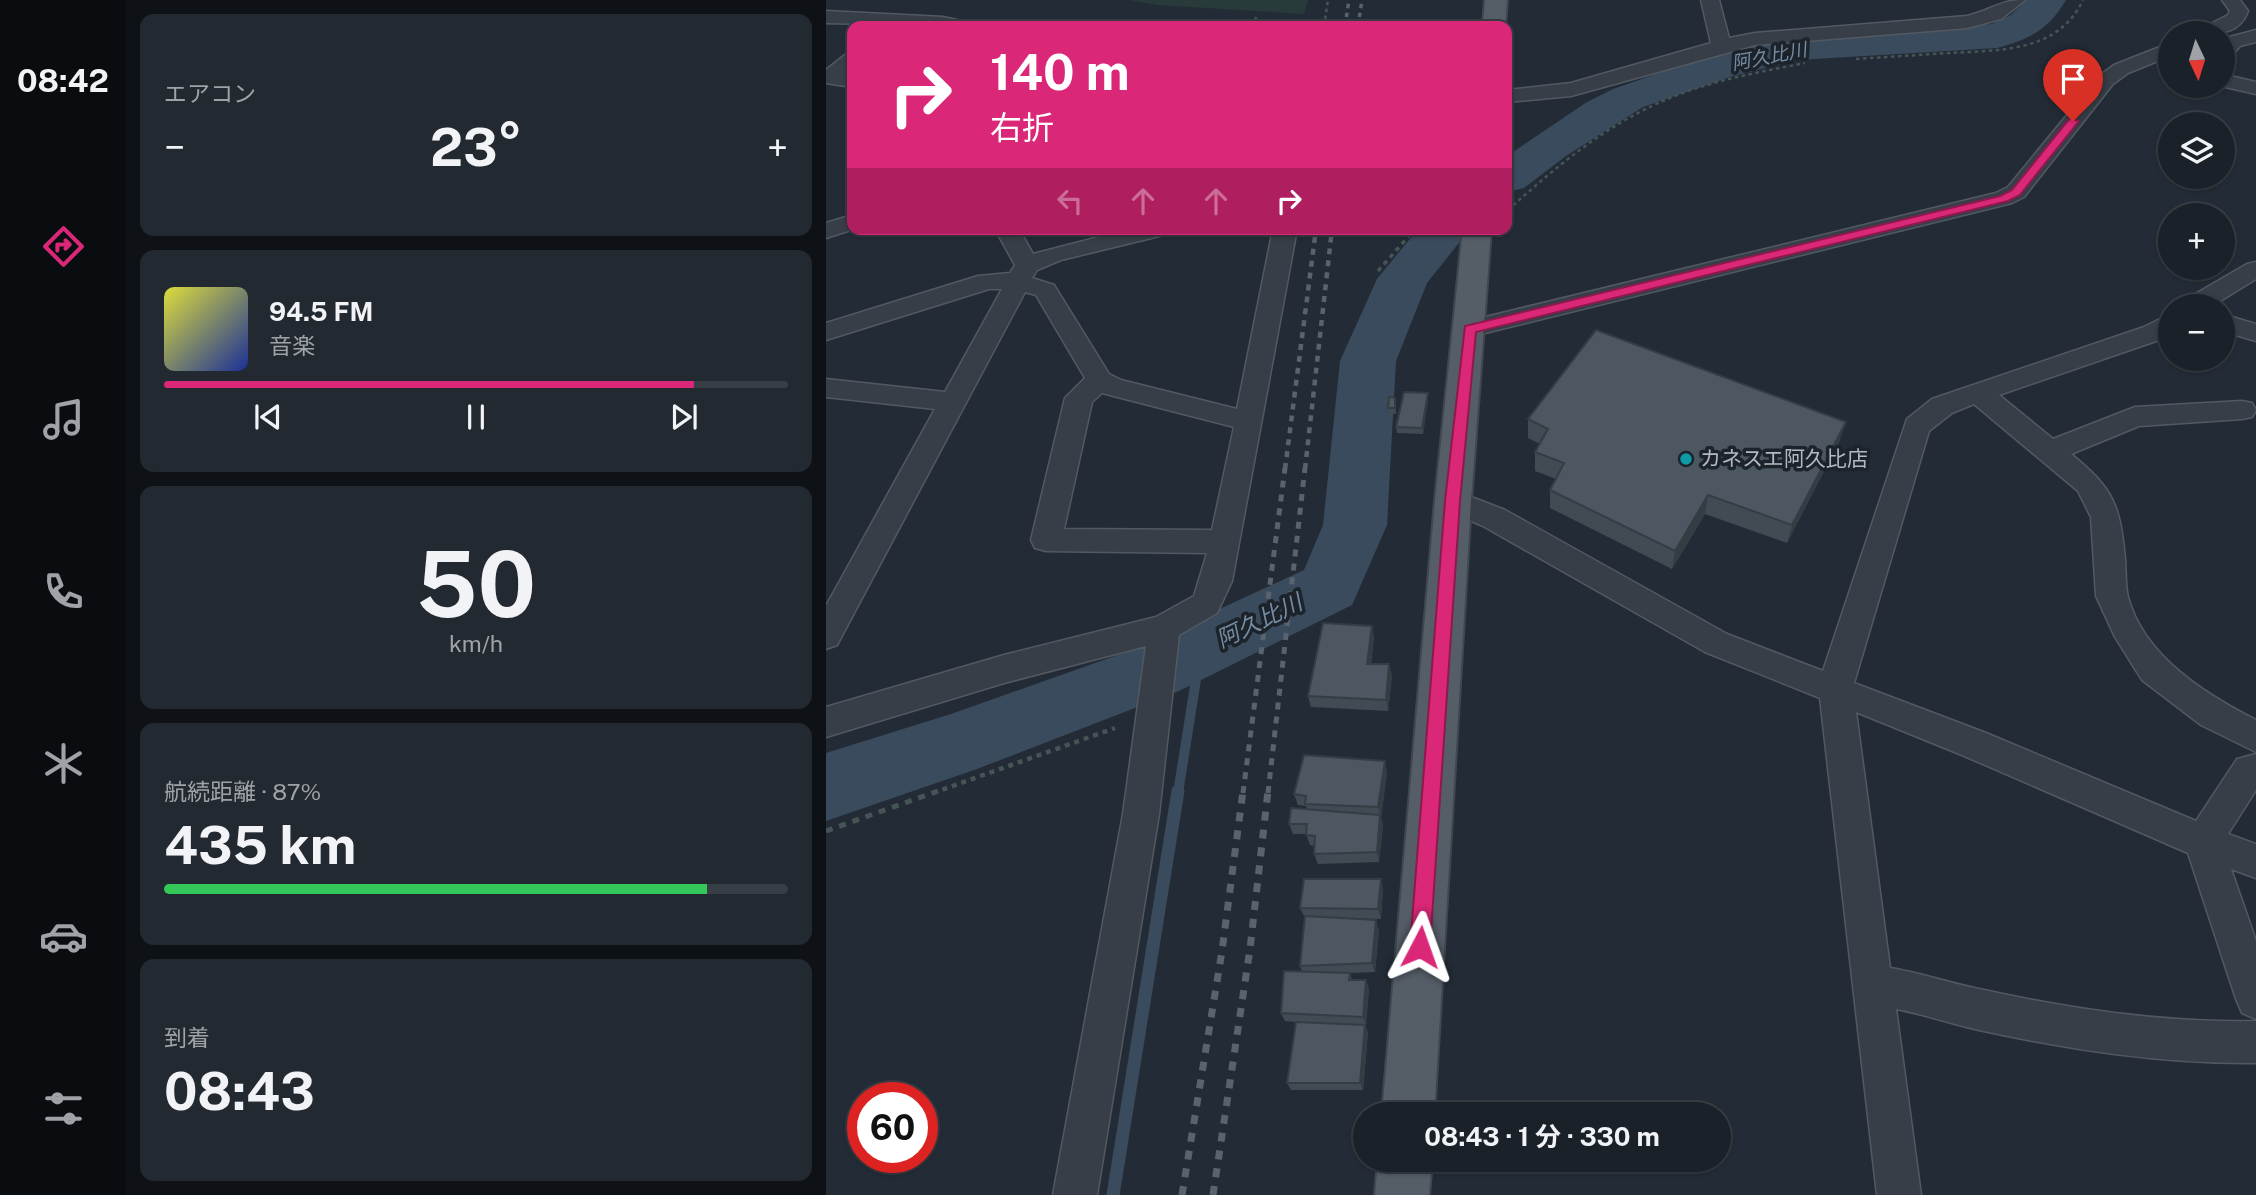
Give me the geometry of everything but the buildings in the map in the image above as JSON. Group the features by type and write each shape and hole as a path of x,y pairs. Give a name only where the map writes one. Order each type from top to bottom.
{"main road":[{"path":"1494,21 1496,0"},
{"path":"1409,1102 1453,501 1477,235"},
{"path":"1402,1195 1404,1172"}],"street":[{"path":"864,18 882,0"},
{"path":"1710,0 1721,44"},
{"path":"1512,96 1539,96 1596,86 1721,44 1819,32 1967,22 1994,15 2016,0"},
{"path":"2220,0 2232,0 2239,11 2238,17 2233,21"},
{"path":"826,17 883,21"},
{"path":"2235,42 2256,36"},
{"path":"1469,329 2004,198 2016,192 2106,80 2121,69 2158,54"},
{"path":"2137,62 2158,68"},
{"path":"828,79 847,63"},
{"path":"828,79 847,81"},
{"path":"2235,83 2256,88"},
{"path":"826,230 847,224"},
{"path":"1009,235 1022,273 1045,290 1100,380 1113,387 1249,421"},
{"path":"826,332 987,281 1022,273 1053,255 1135,235"},
{"path":"826,722 1004,669 1164,628 1206,604 1216,581 1284,235"},
{"path":"2214,294 2256,269"},
{"path":"826,636 1022,273"},
{"path":"2235,326 2256,332"},
{"path":"1899,1195 1836,692 1840,669 1917,426 1942,406 2158,330"},
{"path":"1100,380 1079,398 1046,540 1224,542"},
{"path":"826,388 953,402"},
{"path":"1977,393 2089,484 2106,517 2112,596 2126,628 2154,670 2213,715 2256,737"},
{"path":"2049,452 2135,417 2242,410"},
{"path":"1453,501 1494,518 1716,643 1974,744 2203,842 2256,861"},
{"path":"1075,1195 1141,814 1164,628"},
{"path":"2203,842 2249,770 2256,770"},
{"path":"2203,842 2256,999"},
{"path":"1873,986 1892,987 1944,1002 2090,1032 2209,1044 2256,1042"}],"path":[{"path":"1325,21 1328,0"},
{"path":"1845,59 2015,49 2033,44 2059,31 2069,22 2083,0"},
{"path":"1254,21 1258,15"},
{"path":"1512,206 1554,169 1603,133 1669,99 1737,78 1810,62"},
{"path":"1378,271 1410,235"},
{"path":"826,831 1099,732 1154,718"}],"shaded area":[{"path":"1129,0 1308,0 1304,14 1157,5"}],"waterway":[{"name":"阿久比川","path":"1512,174 1603,111 1628,98 1720,66 1798,48 1997,36 2026,23 2037,14 2046,0"},
{"name":"阿久比川","path":"826,787 951,746 1154,671 1329,587 1355,525 1368,361 1403,279 1440,235"},
{"path":"1178,793 1201,648"},
{"path":"1113,1195 1178,791"}],"railway":[{"path":"1346,21 1349,0"},
{"path":"1359,21 1362,0"},
{"path":"1285,469 1315,235"},
{"path":"1305,469 1331,235"},
{"path":"1243,793 1285,468"},
{"path":"1268,793 1305,468"},
{"path":"1182,1195 1222,951 1243,791"},
{"path":"1213,1195 1250,949 1268,791"}],"place":[{"name":"カネスエ阿久比店","path":"1686,459"}],"route":[{"path":"1420,947 1453,501 1469,329 2004,198 2016,192 2073,121"}]}
